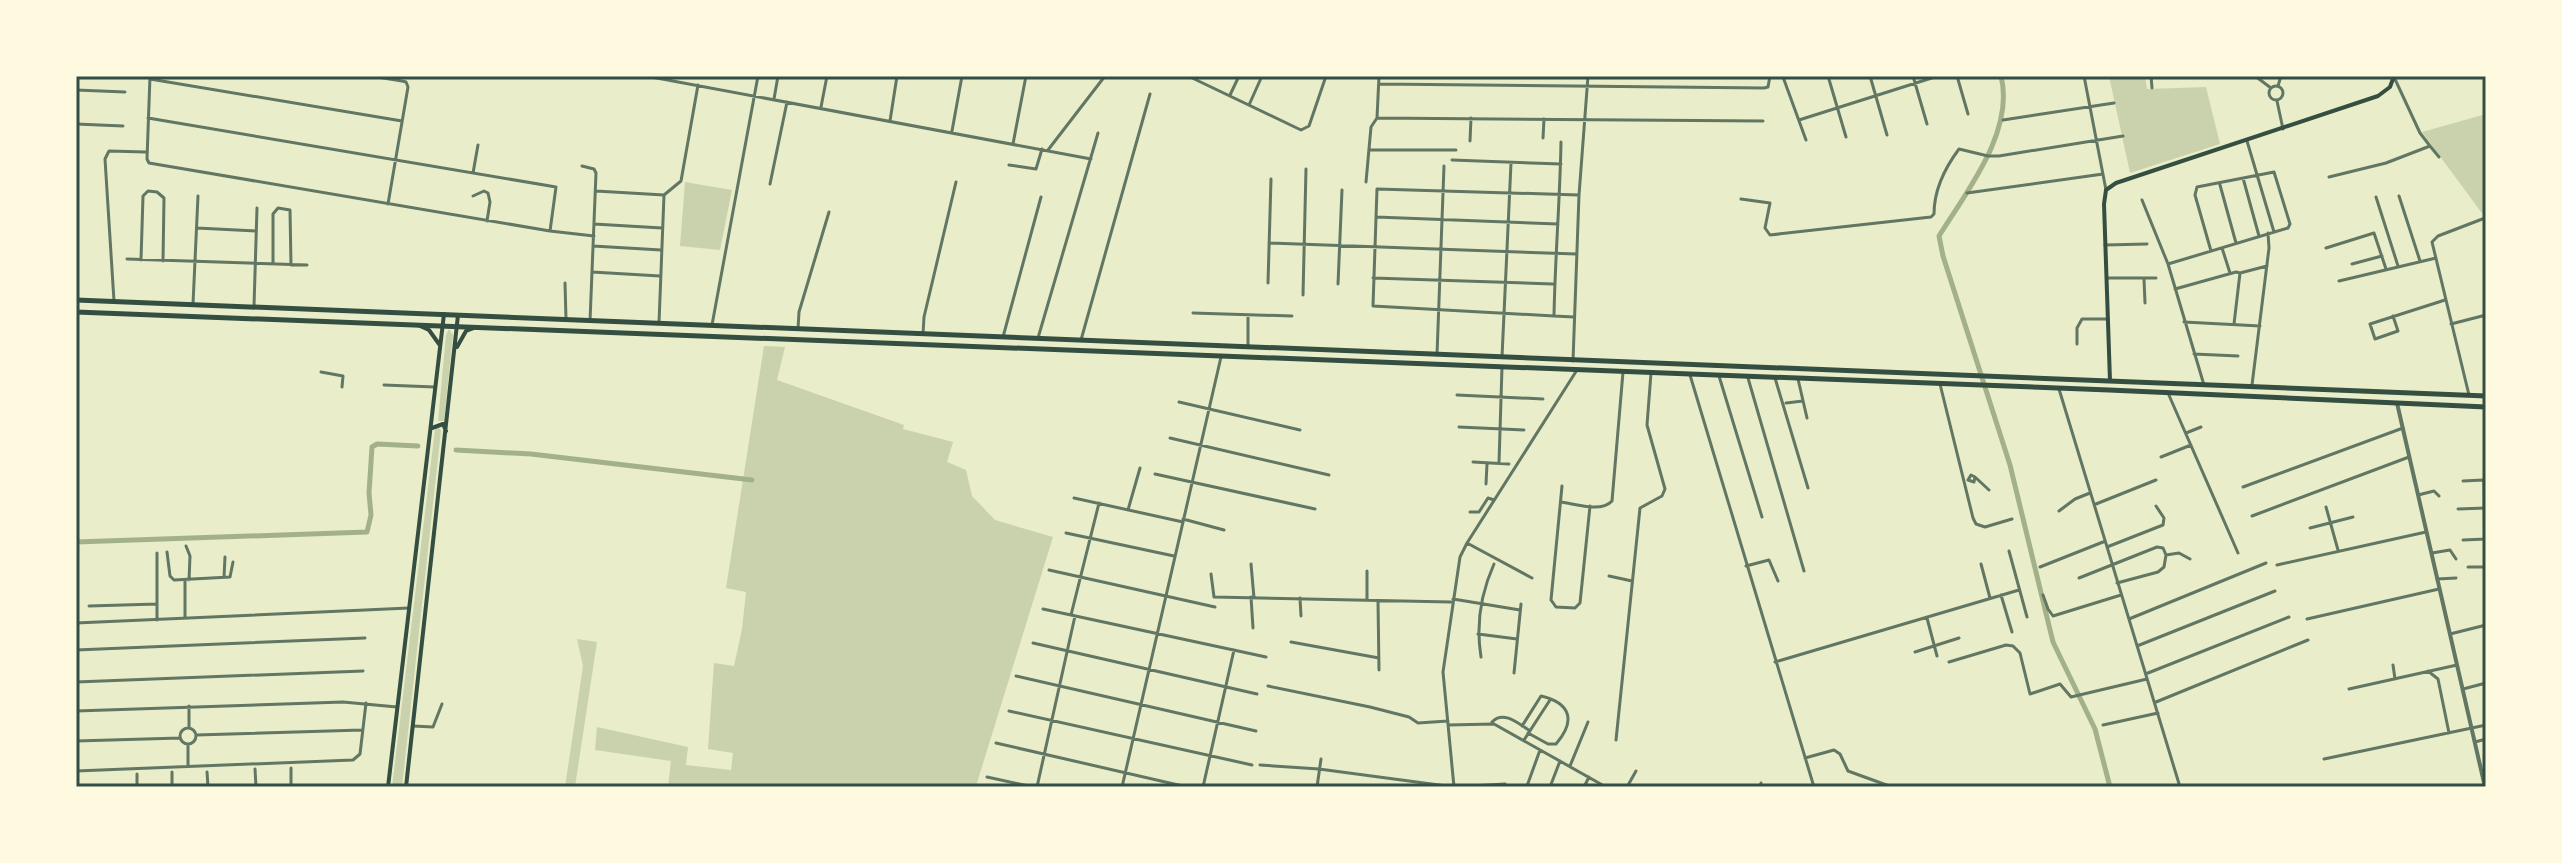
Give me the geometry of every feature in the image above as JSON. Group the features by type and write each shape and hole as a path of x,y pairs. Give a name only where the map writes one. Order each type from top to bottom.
{"main road":[{"path":"2109,390 2106,190 2116,183 2378,96 2390,87 2394,76"},
{"path":"76,300 2486,396"},
{"path":"76,312 2486,407"},
{"path":"388,787 444,314"},
{"path":"406,787 458,315"},
{"path":"419,325 429,330 440,346"},
{"path":"456,351 466,331 476,327"},
{"path":"768,339 769,328"},
{"path":"1036,349 1038,338"},
{"path":"1774,368 1775,378"},
{"path":"430,430 443,424 446,431"}],"street":[{"path":"371,76 406,82 388,204"},
{"path":"646,76 1091,159"},
{"path":"688,83 689,76"},
{"path":"712,325 758,76"},
{"path":"774,99 778,76"},
{"path":"821,107 827,76"},
{"path":"890,121 897,76"},
{"path":"952,132 962,76"},
{"path":"1013,144 1026,76"},
{"path":"1048,150 1105,76"},
{"path":"1188,76 1198,78 1301,130 1309,126 1326,76"},
{"path":"1230,95 1239,76"},
{"path":"1249,105 1262,76"},
{"path":"1366,182 1371,127 1377,118 1379,76"},
{"path":"1573,361 1579,195 1588,76"},
{"path":"1379,84 1768,87 1771,76 1783,77 1806,140"},
{"path":"1828,76 1846,137"},
{"path":"1870,76 1887,135"},
{"path":"1913,76 1927,124"},
{"path":"1799,120 1938,76"},
{"path":"1957,76 1968,114"},
{"path":"2084,76 2106,190"},
{"path":"2151,76 2152,88"},
{"path":"2255,76 2271,88"},
{"path":"2277,101 2283,94 2278,86 2281,76"},
{"path":"2394,76 2420,133 2439,157"},
{"path":"402,121 150,78 147,161 487,221 594,236"},
{"path":"595,191 664,195 681,181 698,85"},
{"path":"2271,88 2278,86"},
{"path":"2271,88 2269,96 2277,101 2283,129"},
{"path":"76,90 125,92"},
{"path":"1081,340 1150,94"},
{"path":"770,184 787,101"},
{"path":"2003,120 2114,103"},
{"path":"148,118 556,187 550,231"},
{"path":"1377,118 1763,121"},
{"path":"1470,141 1471,118"},
{"path":"1543,138 1544,119"},
{"path":"76,124 123,126"},
{"path":"1038,338 1098,133"},
{"path":"1741,199 1770,203 1765,228 1770,235 1931,217 1938,186 1957,151 1963,149 1987,156 2123,136"},
{"path":"2247,141 2274,232"},
{"path":"1554,316 1561,142"},
{"path":"473,173 478,145"},
{"path":"2329,177 2386,163 2430,146"},
{"path":"1009,165 1036,169 1042,149"},
{"path":"1369,150 1456,150"},
{"path":"114,301 105,159 109,151 147,152"},
{"path":"1452,160 1561,164"},
{"path":"1502,357 1511,163"},
{"path":"582,166 595,170 590,321"},
{"path":"1437,355 1444,166"},
{"path":"1303,295 1306,169"},
{"path":"2168,264 2222,248 2268,233 2290,227 2274,172 2195,189 2211,251"},
{"path":"1967,193 2103,174"},
{"path":"2243,178 2259,236"},
{"path":"1268,283 1271,179"},
{"path":"923,334 924,317 956,182"},
{"path":"2219,185 2236,243"},
{"path":"1574,317 1373,306 1374,248 1377,189 1579,195"},
{"path":"1338,284 1342,190"},
{"path":"141,260 143,196 148,191 157,192 164,198 163,261"},
{"path":"473,196 484,191 488,193 487,221"},
{"path":"659,323 664,195"},
{"path":"193,304 198,196"},
{"path":"2399,196 2420,262"},
{"path":"1003,337 1041,197"},
{"path":"2376,197 2398,267"},
{"path":"2142,200 2168,264 2204,385"},
{"path":"254,306 257,208"},
{"path":"273,264 273,214 278,208 287,208 292,214 291,265"},
{"path":"798,329 799,312 829,212"},
{"path":"1376,217 1558,224"},
{"path":"2469,395 2432,242 2438,236 2485,218"},
{"path":"594,224 662,228"},
{"path":"197,228 256,231"},
{"path":"2252,387 2267,266 2268,233"},
{"path":"2326,248 2374,233 2386,270"},
{"path":"1269,243 1576,254"},
{"path":"2105,245 2147,244"},
{"path":"593,246 661,250"},
{"path":"2222,248 2230,273"},
{"path":"2352,264 2382,256"},
{"path":"2339,281 2436,258"},
{"path":"127,259 307,265"},
{"path":"2175,289 2267,266"},
{"path":"592,272 660,276"},
{"path":"2234,324 2240,273"},
{"path":"1373,278 1554,284"},
{"path":"2106,278 2156,278"},
{"path":"2144,278 2145,303"},
{"path":"565,283 566,320"},
{"path":"2393,316 2398,331 2375,339 2370,324 2393,316 2445,300"},
{"path":"1193,313 1292,316"},
{"path":"1248,347 1249,314"},
{"path":"2451,324 2486,315"},
{"path":"2077,344 2077,328 2082,319 2108,319"},
{"path":"2184,322 2260,326"},
{"path":"2194,354 2238,356"},
{"path":"1122,787 1221,357"},
{"path":"1499,463 1502,367"},
{"path":"1454,787 1443,663 1460,557 1577,370"},
{"path":"321,372 343,375 342,387"},
{"path":"1560,502 1606,507 1613,496 1623,372"},
{"path":"1616,740 1640,508 1662,496 1665,489 1647,425 1651,373"},
{"path":"1690,375 1814,787"},
{"path":"1719,376 1762,517"},
{"path":"1747,377 1804,571"},
{"path":"1775,378 1808,488"},
{"path":"1798,379 1807,418"},
{"path":"1940,384 1976,524 1985,527 2012,519"},
{"path":"384,385 435,387"},
{"path":"2059,389 2180,787"},
{"path":"2168,393 2238,553"},
{"path":"1457,395 1543,399"},
{"path":"1786,403 1803,401"},
{"path":"1179,402 1300,430"},
{"path":"2397,403 2485,787"},
{"path":"1459,427 1524,430"},
{"path":"2186,434 2201,427"},
{"path":"2243,487 2403,428"},
{"path":"1170,438 1329,475"},
{"path":"2161,457 2191,445"},
{"path":"2252,516 2409,457"},
{"path":"1473,462 1509,464"},
{"path":"1486,484 1487,463"},
{"path":"1128,510 1140,468"},
{"path":"1155,474 1315,509"},
{"path":"1962,478 1969,477 1972,483 1975,477 1989,490"},
{"path":"2095,505 2156,480"},
{"path":"2463,481 2485,480 2485,590"},
{"path":"1562,486 1552,605 1575,608 1580,603 1590,506"},
{"path":"2418,495 2434,491 2439,496"},
{"path":"2059,511 2075,499 2091,493"},
{"path":"1074,498 1224,530"},
{"path":"1470,512 1479,512 1488,498 1494,500"},
{"path":"987,777 1035,787 1099,503"},
{"path":"2107,547 2163,525 2164,518 2156,506"},
{"path":"2326,507 2338,551"},
{"path":"2458,509 2486,508"},
{"path":"2310,528 2353,517"},
{"path":"2277,565 2426,532"},
{"path":"1066,533 1174,556"},
{"path":"2463,540 2486,539"},
{"path":"2040,567 2105,541"},
{"path":"1467,543 1532,578"},
{"path":"185,618 190,556 186,546"},
{"path":"2079,578 2157,547 2163,548 2166,555 2164,567 2158,572 2117,583"},
{"path":"2432,553 2450,550 2456,559"},
{"path":"2009,551 2027,617"},
{"path":"167,552 170,576 174,580 230,577 233,562"},
{"path":"157,553 157,620"},
{"path":"2166,555 2179,553 2190,559"},
{"path":"224,578 225,557"},
{"path":"1746,566 1769,560 1778,581"},
{"path":"2128,619 2266,563"},
{"path":"1251,564 1253,628"},
{"path":"1481,657 1478,634 1482,604 1494,564"},
{"path":"1981,564 1990,598"},
{"path":"2468,567 2485,567"},
{"path":"1049,570 1215,607"},
{"path":"1367,571 1367,600"},
{"path":"1211,574 1214,597 1453,601 1520,610"},
{"path":"1609,576 1632,581"},
{"path":"2437,579 2456,578"},
{"path":"2307,619 2439,589"},
{"path":"1775,662 2019,590"},
{"path":"2137,646 2275,591"},
{"path":"2001,595 2012,632"},
{"path":"2043,595 2053,616 2121,595"},
{"path":"1300,598 1301,616"},
{"path":"1378,601 1379,670"},
{"path":"89,606 157,604"},
{"path":"1514,673 1521,604"},
{"path":"76,623 409,608"},
{"path":"1043,609 1266,657"},
{"path":"1926,617 1937,656"},
{"path":"2146,674 2289,617"},
{"path":"2450,634 2486,625"},
{"path":"1478,634 1517,639"},
{"path":"76,650 365,638"},
{"path":"1915,652 1959,638"},
{"path":"2155,703 2308,640"},
{"path":"1291,642 1379,658"},
{"path":"1033,643 1257,694"},
{"path":"1949,662 2006,645 2013,646 2020,653 2030,694 2060,684 2068,695 2075,696 2147,679"},
{"path":"1203,787 1234,650"},
{"path":"2393,665 2395,679"},
{"path":"2349,689 2457,665"},
{"path":"76,682 363,671"},
{"path":"2428,671 2438,679 2449,733"},
{"path":"1016,676 1256,731"},
{"path":"2463,689 2486,683"},
{"path":"1268,686 1370,707 1409,717 1418,723 1491,723 1589,777 1597,785 1606,787"},
{"path":"1491,723 1499,716 1522,726 1548,744 1559,743 1569,717 1564,707 1544,695 1539,697 1522,726"},
{"path":"1524,740 1550,699"},
{"path":"76,711 366,703 397,707"},
{"path":"76,771 353,760 360,754 366,703"},
{"path":"413,726 433,727 442,704"},
{"path":"189,706 189,728"},
{"path":"1009,711 1252,765"},
{"path":"2103,725 2158,713"},
{"path":"1570,766 1588,722"},
{"path":"2324,759 2486,725"},
{"path":"180,738 183,729 194,730 194,741 188,744"},
{"path":"196,735 362,730"},
{"path":"76,741 180,738 188,744"},
{"path":"2475,742 2486,739"},
{"path":"996,743 1187,787"},
{"path":"188,744 188,766"},
{"path":"1527,786 1540,750"},
{"path":"1805,758 1834,750 1840,754 1848,771 1892,787"},
{"path":"1317,787 1321,759"},
{"path":"1550,787 1560,761"},
{"path":"1260,765 1319,769 1454,787 1505,784"},
{"path":"291,768 291,787"},
{"path":"255,769 256,787"},
{"path":"1627,787 1636,771"},
{"path":"172,772 172,787"},
{"path":"207,772 208,787"},
{"path":"137,774 137,787"},
{"path":"1584,787 1589,777"}],"green space":[{"path":"2109,76 2145,76 2147,89 2206,87 2220,144 2130,173"},
{"path":"2486,114 2486,215 2484,216 2422,132"},
{"path":"685,182 732,190 720,250 680,246"},
{"path":"449,329 453,335 444,421 438,421 446,335"},
{"path":"764,346 785,347 777,380 904,425 903,429 953,442 947,462 966,470 972,496 995,520 1053,537 976,786 668,787 671,761 595,750 597,727 688,747 686,765 731,770 733,753 708,749 714,663 734,666 742,629 746,592 726,588"},
{"path":"438,426 441,431 402,787 392,787 435,429"},
{"path":"577,639 597,642 575,787 565,787 583,666"}],"waterway":[{"path":"2001,76 2004,97 1995,139 1975,180 1939,236 2010,465 2053,642 2095,729 2110,787"},
{"path":"76,542 367,532 371,515 372,447 377,444 418,446"},
{"path":"456,450 531,454 752,480"}]}
